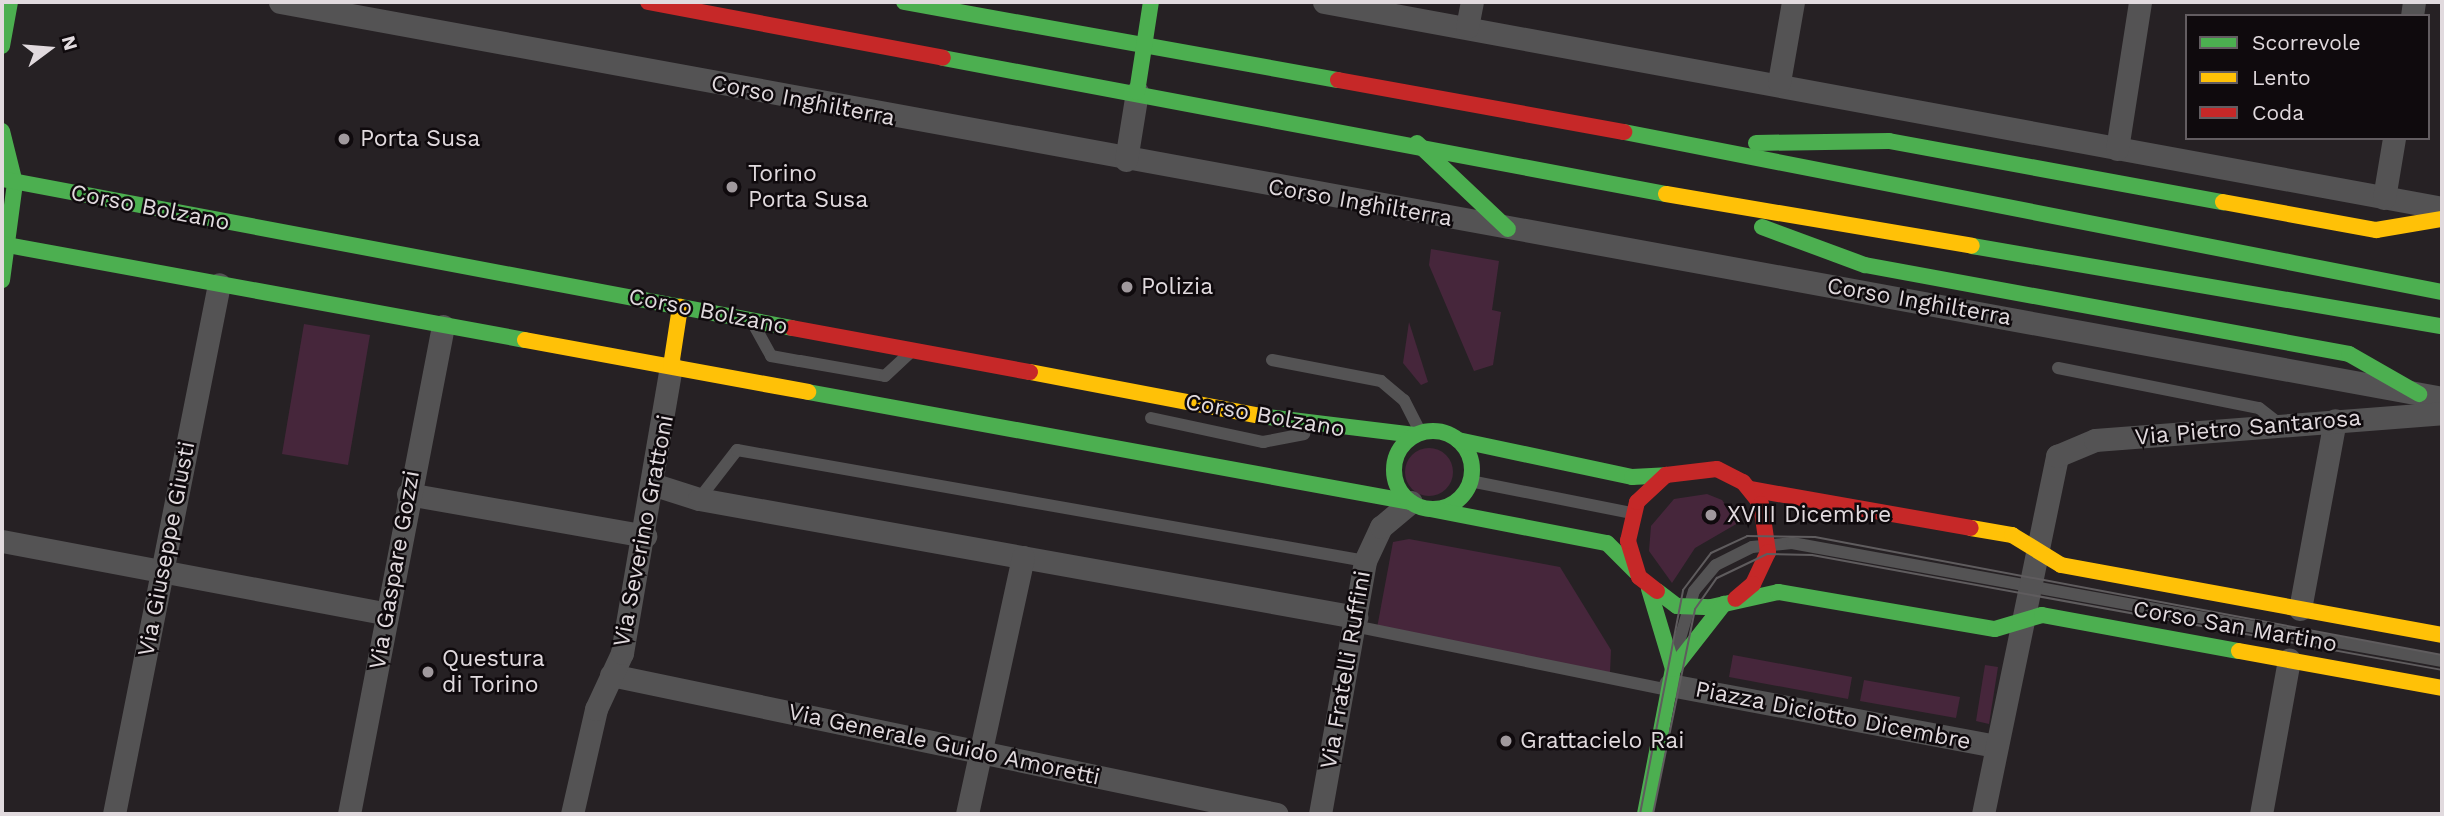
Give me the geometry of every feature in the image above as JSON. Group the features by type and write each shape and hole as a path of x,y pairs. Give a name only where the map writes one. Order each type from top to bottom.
{"main road":[{"path":"2,46 10,2"},
{"path":"649,2 1417,143 1682,197 2442,326"},
{"path":"904,2 1700,146 2442,292"},
{"path":"1137,92 1151,2"},
{"path":"2,131 9,181 2,280"},
{"path":"1700,146 1868,138 2367,229 2441,218"},
{"path":"1417,143 1508,229"},
{"name":"Corso Bolzano","path":"9,181 1325,428 1418,434"},
{"path":"1682,197 1865,265 2349,354 2418,394"},
{"path":"5,245 1419,505 1607,543 1625,554 1644,583 1688,608 1778,592 1994,629 2020,622"},
{"path":"671,366 680,307"},
{"path":"1419,505 1394,468 1418,434 1632,477 1665,475 1707,467 1750,489 2012,535 2033,550"},
{"path":"1419,505 1451,504 1470,481 1470,459 1458,440"},
{"path":"1665,475 1632,513 1628,541 1644,583 1671,682"},
{"path":"1646,814 1671,682 1730,601 1763,568 1769,545 1761,504 1750,489"},
{"name":"Corso San Martino","path":"2033,550 2061,565 2442,635"},
{"name":"Corso San Martino","path":"2020,622 2053,617 2442,688"}],"street":[{"name":"Corso Inghilterra","path":"280,2 1126,160 2442,398"},
{"path":"1324,2 1779,82 2117,149 2384,198 2441,218"},
{"path":"1467,27 1472,2"},
{"path":"1779,82 1793,2"},
{"path":"2117,149 2140,2"},
{"path":"1126,160 1137,92"},
{"path":"2384,198 2394,140"},
{"name":"Via Giuseppe Giusti","path":"114,814 219,284"},
{"name":"Via Gaspare Gozzi","path":"349,814 408,494 443,326"},
{"name":"Via Severino Grattoni","path":"572,814 596,709 611,676 645,536 655,485 671,366"},
{"name":"Via Pietro Santarosa","path":"2057,456 2095,440 2442,413"},
{"path":"2300,608 2335,420"},
{"name":"Piazza Diciotto Dicembre","path":"1671,682 1996,746 2033,550 2057,456"},
{"path":"655,485 699,499 1023,557 1355,622"},
{"path":"408,494 645,536"},
{"name":"Via Fratelli Ruffini","path":"1320,814 1365,561 1381,527 1419,505"},
{"path":"2,541 387,614"},
{"path":"967,814 1023,557"},
{"path":"2261,814 2289,660"},
{"name":"Via Generale Guido Amoretti","path":"611,676 1277,814"},
{"path":"1983,814 1996,746"}],"lane":[{"path":"752,322 771,356 861,372 885,376 913,350"},
{"path":"1272,360 1381,381 1404,400 1418,434"},
{"path":"2058,368 2259,408 2281,425"},
{"path":"1151,418 1264,442 1325,428"},
{"path":"699,499 737,450 1365,561"},
{"path":"1470,481 1632,513"},
{"path":"1761,504 1776,525 1808,545"},
{"name":"Piazza Diciotto Dicembre","path":"1671,682 1688,608 1716,565 1769,545 1808,545 2027,584"},
{"path":"1763,568 1808,545"},
{"name":"Corso San Martino","path":"2027,584 2442,661"},
{"path":"1355,622 1671,682"}],"shaded area":[{"path":"1431,249 1499,261 1492,310 1501,312 1493,365 1474,371 1429,265"},
{"path":"1409,322 1428,382 1421,385 1403,363"},
{"path":"304,324 370,335 348,465 282,454"},
{"path":"1429,448 1446,455 1453,472 1446,489 1429,496 1412,489 1405,472 1412,455"},
{"path":"1707,494 1722,500 1738,523 1695,548 1672,583 1649,551 1651,526 1674,499"},
{"path":"1409,539 1560,567 1611,650 1610,673 1377,628 1393,542"},
{"path":"1733,655 1852,677 1848,699 1729,677"},
{"path":"1985,665 1998,667 1989,724 1976,721"},
{"path":"1864,680 1960,697 1956,718 1860,701"}],"tram line":[{"path":"1640,814 1683,590 1711,553 1747,536 1815,537 2442,655"},
{"path":"1653,814 1695,609 1717,578 1767,554 1812,555 2442,670"}],"traffic: fast":[{"path":"2,46 10,2"},
{"path":"904,2 1338,80"},
{"path":"1137,92 1151,2"},
{"path":"943,58 1666,194"},
{"path":"2,131 15,183 2,280"},
{"path":"1624,132 2442,292"},
{"path":"1756,143 1889,141 2223,202"},
{"path":"1417,143 1508,229"},
{"path":"2,179 792,328"},
{"path":"1762,227 1865,265 2349,354 2419,394"},
{"path":"2,244 525,340"},
{"path":"1972,246 2442,326"},
{"path":"808,392 1411,502"},
{"path":"1260,416 1415,435"},
{"path":"1433,431 1448,434 1460,443 1469,455 1472,470 1469,485 1460,497 1448,506 1433,509 1418,506 1406,497 1397,485 1394,470 1397,455 1406,443 1418,434 1433,431"},
{"path":"1458,440 1632,477 1666,475"},
{"path":"1430,509 1607,543 1636,572"},
{"path":"1645,814 1673,669 1649,589"},
{"path":"1657,591 1677,606 1711,607 1778,592 1995,629 2042,615 2239,651"},
{"path":"1673,669 1724,604"}],"traffic: slow":[{"path":"1666,194 1972,246"},
{"path":"2223,202 2376,230 2442,219"},
{"path":"671,366 680,307"},
{"path":"525,340 808,392"},
{"path":"1030,372 1260,416"},
{"path":"1971,528 2012,535 2061,565 2442,635"},
{"path":"2239,651 2442,688"}],"traffic: jam":[{"path":"648,2 943,58"},
{"path":"1338,80 1624,132"},
{"path":"792,328 1030,372"},
{"path":"1657,591 1639,577 1628,541 1637,502 1666,475 1717,469 1743,482 1761,504 1768,552 1753,584 1735,599"},
{"path":"1750,489 1971,528"}],"place":[{"name":"Porta Susa","path":"344,139"},
{"name":"Torino Porta Susa","path":"732,187"},
{"name":"Polizia","path":"1127,287"},
{"name":"XVIII Dicembre","path":"1711,515"},
{"name":"Questura di Torino","path":"428,672"},
{"name":"Grattacielo Rai","path":"1506,741"}]}
